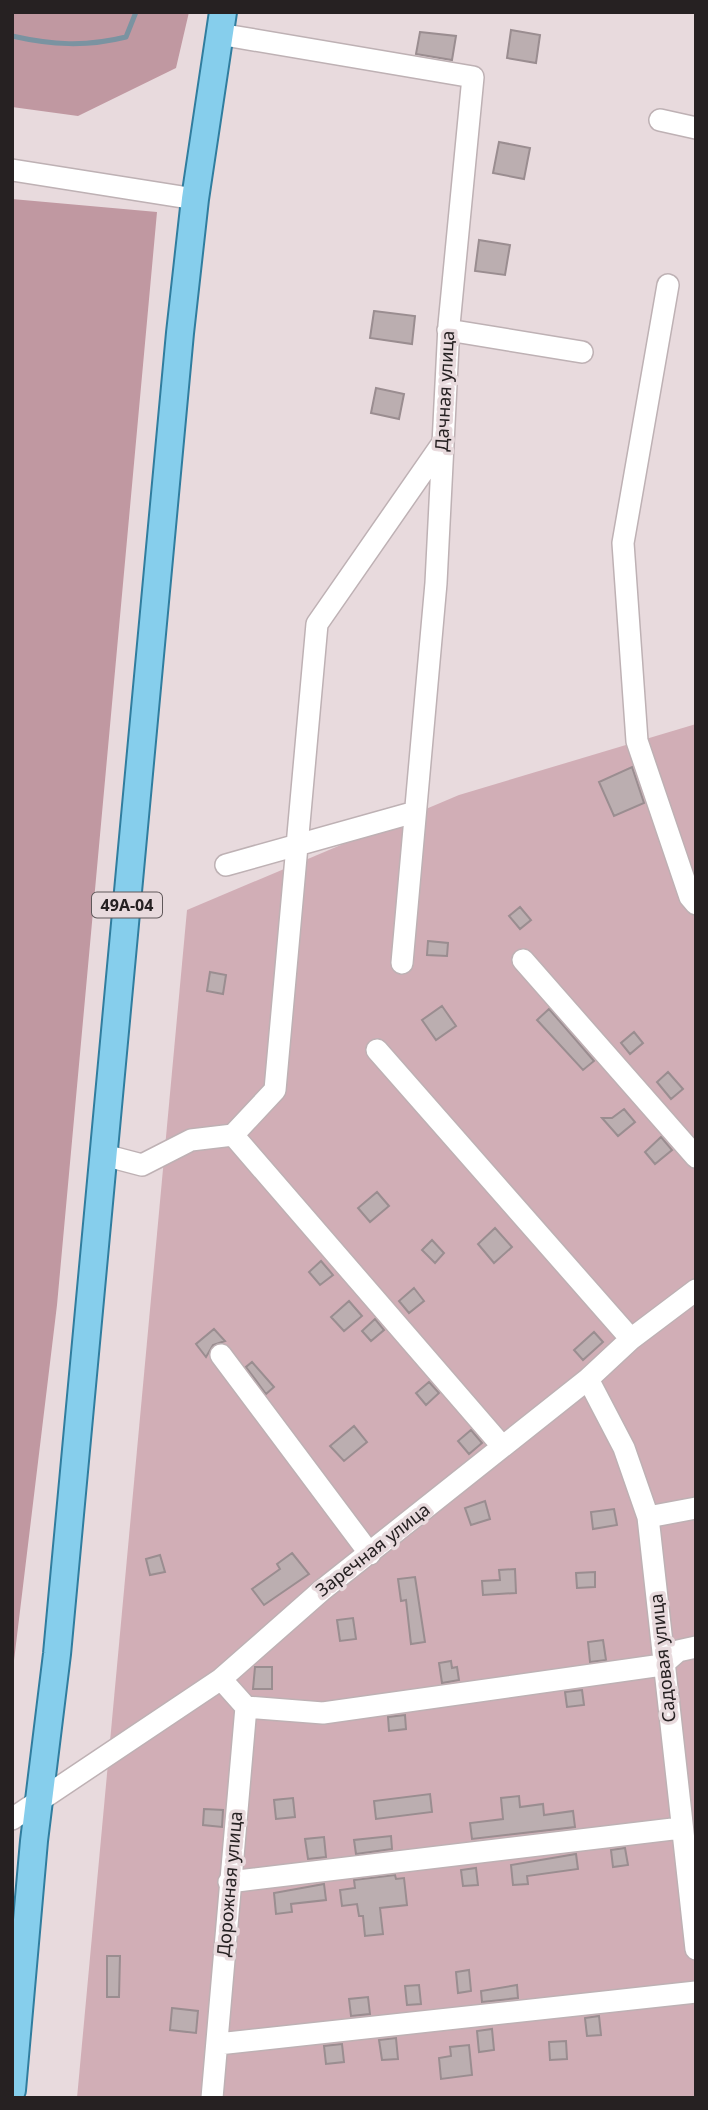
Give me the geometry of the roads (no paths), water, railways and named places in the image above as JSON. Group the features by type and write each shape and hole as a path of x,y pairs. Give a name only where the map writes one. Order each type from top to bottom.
{"main road":[{"name":"49А-04","path":"12,2090 195,199 221,23"}],"street":[{"name":"Дачная улица","path":"221,23 473,78 449,330 436,583 402,963"},
{"path":"660,120 696,128"},
{"path":"12,170 195,199"},
{"path":"668,285 623,543 637,741 690,897 696,904"},
{"path":"449,330 582,352"},
{"path":"104,1155 142,1165 191,1140 233,1135 275,1090 317,624 442,444"},
{"path":"226,865 415,812"},
{"path":"523,960 696,1157"},
{"path":"377,1050 631,1339"},
{"path":"233,1135 502,1446"},
{"name":"Заречная улица","path":"12,1819 221,1679 321,1591 588,1379 631,1339 696,1290"},
{"path":"221,1355 370,1553"},
{"name":"Садовая улица","path":"588,1379 624,1448 648,1517 662,1665 685,1767 681,1828 692,1886 696,1949"},
{"path":"648,1517 696,1507"},
{"path":"221,1679 246,1707 323,1713 662,1665 678,1651 696,1647"},
{"name":"Дорожная улица","path":"212,2098 246,1707"},
{"path":"229,1882 681,1828"},
{"path":"218,2044 696,1992"}],"waterway":[{"path":"12,36 69,44 111,40 126,37 136,12"}]}
